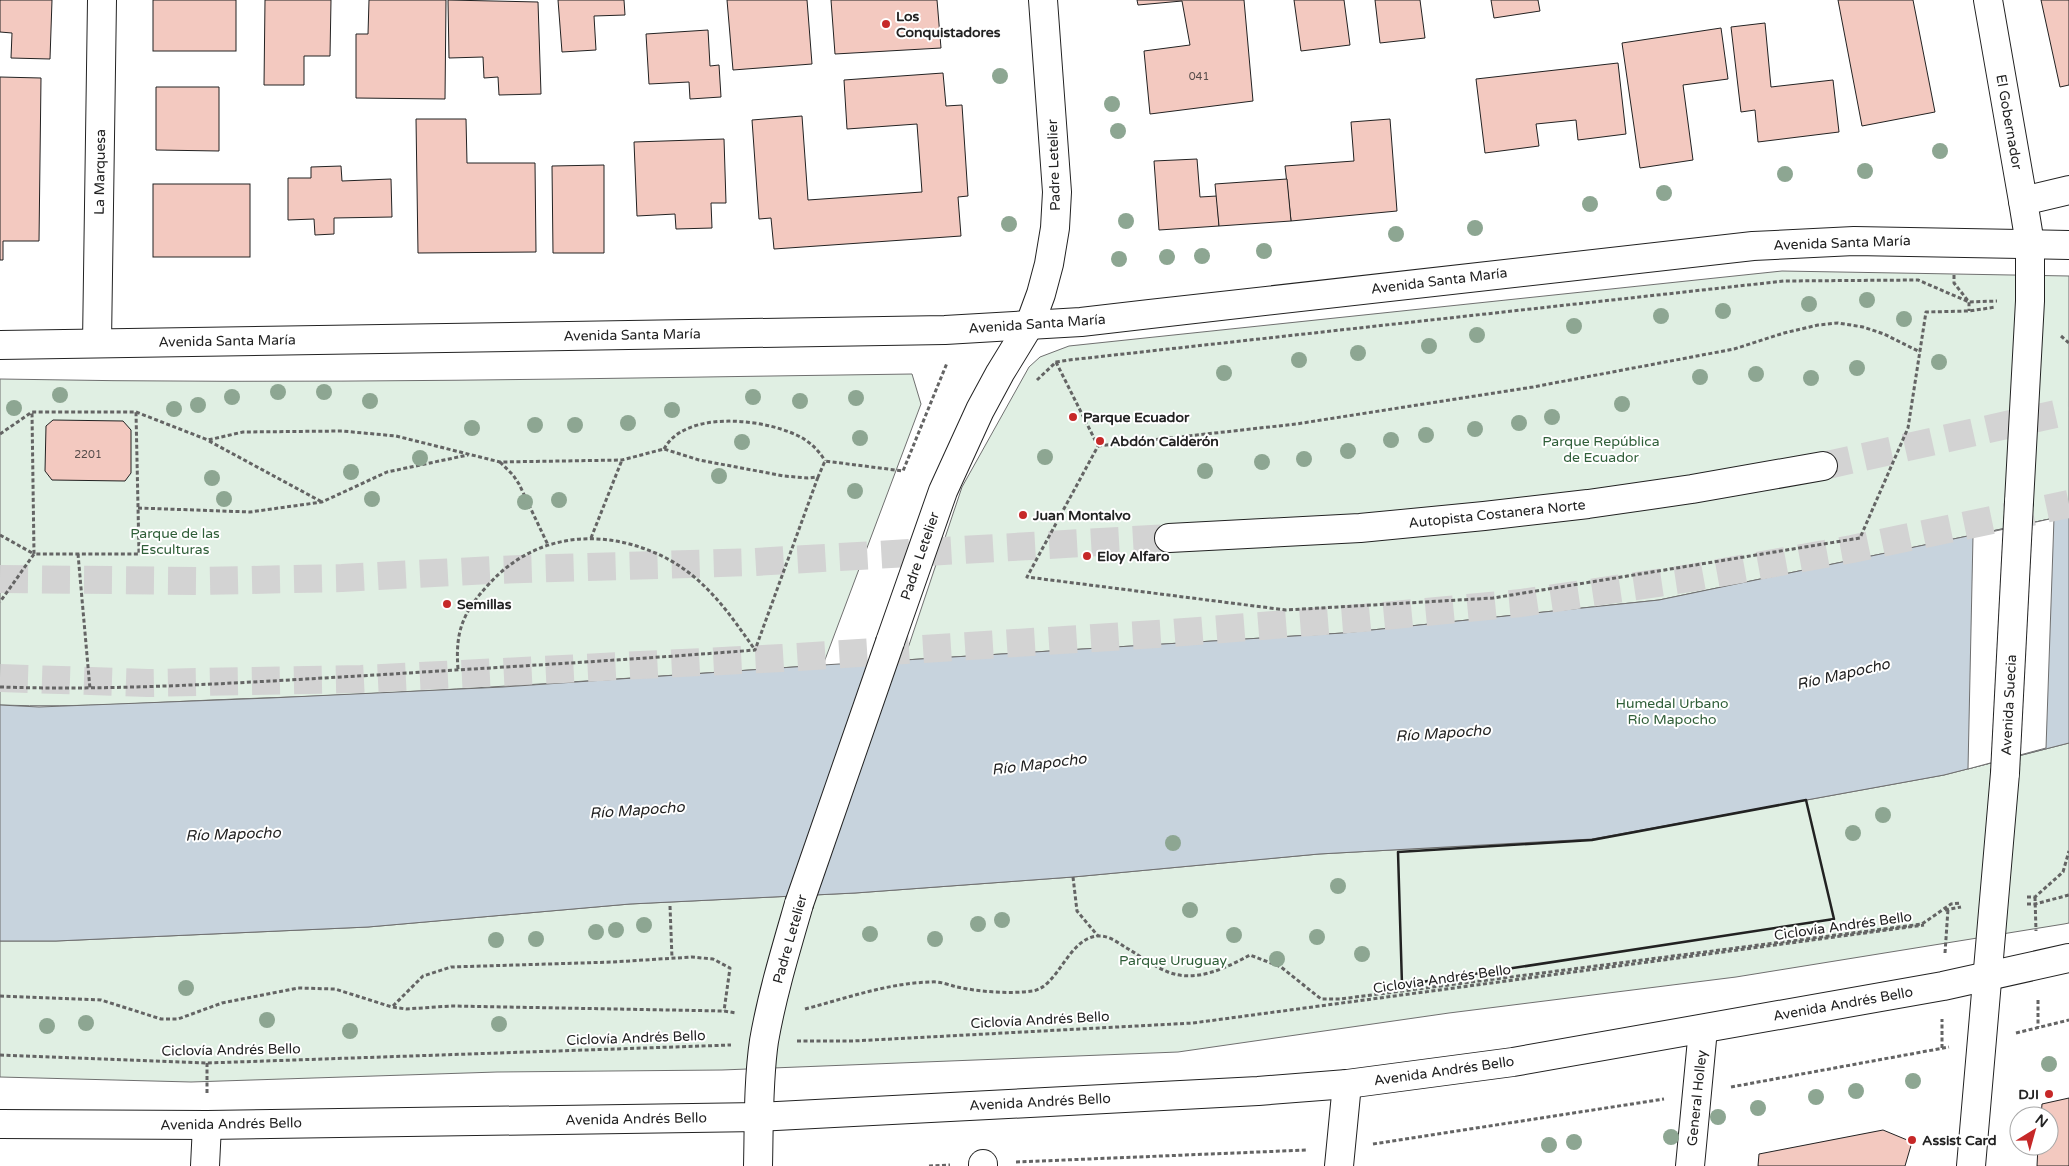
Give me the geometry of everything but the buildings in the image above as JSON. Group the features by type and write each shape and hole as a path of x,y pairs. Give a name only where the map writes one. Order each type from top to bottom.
{"main road":[{"name":"La Marquesa","path":"97,343 102,0"},
{"name":"Padre Letelier","path":"758,1166 759,1117 767,1030 782,961 798,904 943,491 960,451 1000,373 1030,324 1049,264 1058,192 1043,0"},
{"name":"El Gobernador","path":"1988,0 2030,244"},
{"path":"2022,201 2069,190"},
{"name":"Avenida Santa María","path":"0,345 945,330 1150,314 1752,246 1854,241 2069,245"},
{"name":"Avenida Suecia","path":"1971,1166 2005,773 2030,301 2030,244"},
{"name":"Autopista Costanera Norte","path":"1169,538 1360,528 1484,516 1692,489 1823,466"},
{"name":"Avenida Andrés Bello","path":"0,1124 207,1125 759,1117 1258,1091 1347,1084 1513,1062 1703,1029 1943,986 2069,958"},
{"name":"General Holley","path":"1690,1166 1703,1029"},
{"path":"1340,1157 1347,1084"},
{"path":"205,1166 207,1125"}],"path":[{"path":"1056,362 1784,281 1918,280 1969,302 2030,301"},
{"path":"1098,446 1296,424 1532,388 1734,349 1784,333 1838,322 1884,334 1920,352"},
{"path":"825,461 904,471 947,363 945,330"},
{"path":"2063,338 2069,343"},
{"path":"0,602 34,554 32,412"},
{"path":"0,434 32,412 136,412 208,440 322,502"},
{"path":"0,535 34,554 138,554 136,412"},
{"path":"664,449 680,432 696,425 735,421 753,423 788,432 804,439 819,451 825,461"},
{"path":"208,440 243,432 342,431 396,436 500,462 622,460 664,449 699,460 784,476 818,477"},
{"path":"138,508 250,512 322,502 387,472 469,455"},
{"path":"591,538 622,460"},
{"path":"755,650 825,461"},
{"path":"500,462 516,480 548,545"},
{"path":"458,669 456,650 459,631 470,606 504,569 521,558 548,545 591,538 613,540 634,545 685,569 709,590 755,650"},
{"path":"78,554 90,689"},
{"path":"0,687 90,689 200,686 458,669 603,662 755,650"},
{"path":"0,996 101,1000 161,1019 178,1019 230,1001 298,988 334,989 392,1007 406,1009 451,1006 724,1011 767,1030 895,985 934,982 987,991 1035,990 1048,981 1076,947 1088,938 1098,936 1110,938 1168,972 1186,976 1222,970 1250,955 1281,967 1321,999 1331,999 1922,924 1951,904 1994,902 2035,897 2063,872 2069,851"},
{"path":"1073,877 1077,911 1098,936"},
{"name":"Ciclovía Andrés Bello","path":"0,1055 207,1063 718,1047 767,1030 853,1040 1194,1023 1922,926 1948,908 1994,902 2035,904 2069,895"},
{"path":"670,906 672,958"},
{"path":"392,1007 423,976 450,967 613,962 692,957 713,959 730,968 724,1011"},
{"path":"929,1166 1340,1157 1697,1094 1982,1040 2069,1020"}],"green space":[{"name":"Parque República de Ecuador","path":"1782,271 2069,276 2069,515 1659,600 1343,633 904,660 962,487 1029,367 1040,357 1069,346"},
{"name":"Parque de las Esculturas","path":"912,374 921,404 823,665 383,693 89,705 0,705 0,379 342,381"},
{"name":"Parque Uruguay","path":"2069,743 2069,923 1736,977 1449,1013 1178,1052 722,1070 497,1072 191,1082 0,1077 0,941 56,941 368,927 630,904 855,893 1073,877 1319,854 1592,839 1944,775"}],"water":[{"name":"Humedal Urbano Río Mapocho","path":"2069,515 2069,743 1944,775 1592,839 1319,854 1073,877 855,893 630,904 368,927 56,941 0,941 0,705 39,707 503,687 1343,633 1659,600"}],"pier":[{"path":"2054,518 2046,748 1968,769 1973,536"}],"tunnel":[{"path":"1823,466 2069,411"},
{"path":"0,678 148,683 361,679 782,658 1172,633 1362,618 1521,603 1691,578 1852,549 2069,504"},
{"path":"0,579 204,581 342,578 492,570 754,562 1169,538"}],"wall":[{"path":"1806,800 1834,919 1402,985 1398,852 1592,840 1806,800"}],"place":[{"name":"Los Conquistadores","path":"886,24"},
{"name":"Parque Ecuador","path":"1073,417"},
{"name":"Abdón Calderón","path":"1100,441"},
{"name":"Juan Montalvo","path":"1023,515"},
{"name":"Eloy Alfaro","path":"1087,556"},
{"name":"Semillas","path":"447,604"},
{"name":"DJI","path":"2049,1094"},
{"name":"Assist Card","path":"1912,1140"}],"water label":[{"name":"Río Mapocho","path":"1843,674"},
{"name":"Río Mapocho","path":"1443,733"},
{"name":"Río Mapocho","path":"1039,764"},
{"name":"Río Mapocho","path":"637,810"},
{"name":"Río Mapocho","path":"233,834"}]}
